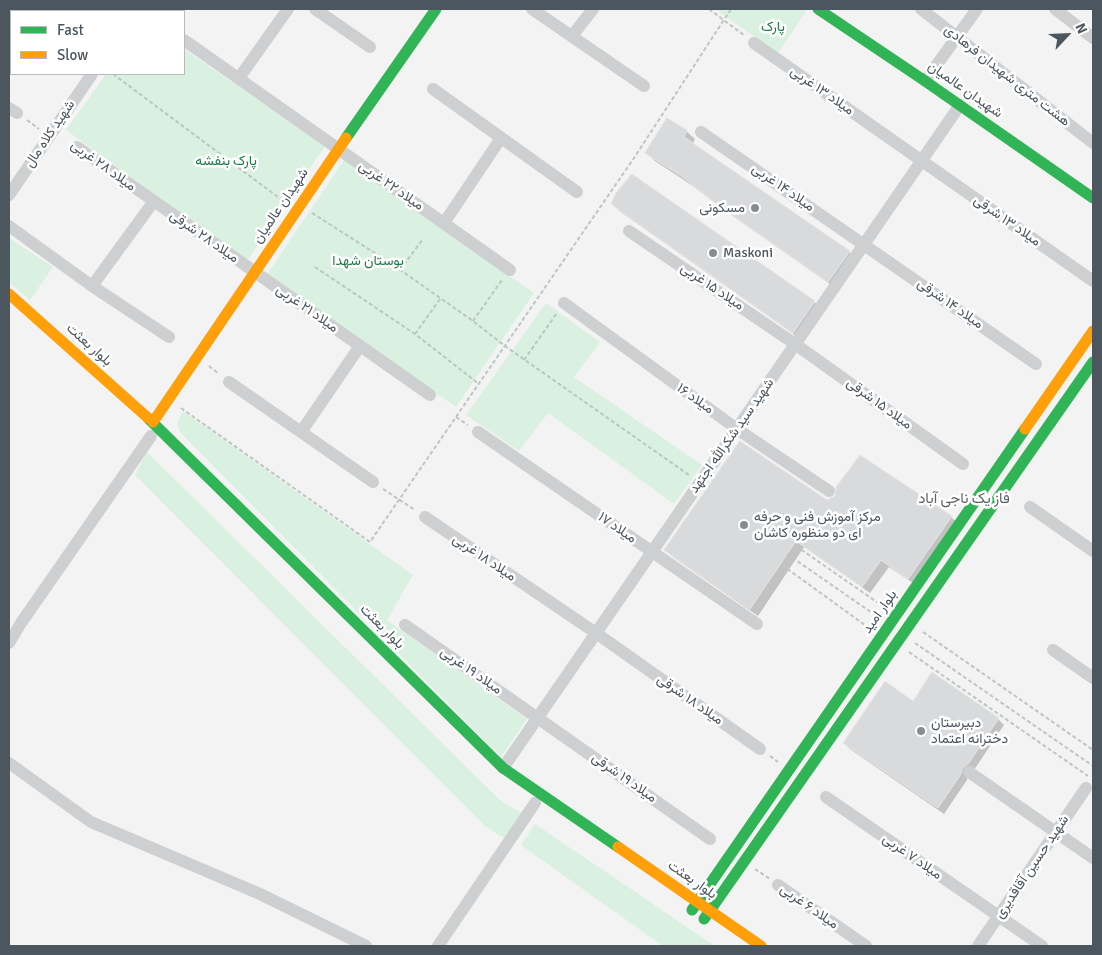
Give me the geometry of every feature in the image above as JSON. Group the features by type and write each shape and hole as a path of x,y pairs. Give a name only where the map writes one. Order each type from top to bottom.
{"street":[{"path":"239,78 288,9"},
{"path":"315,9 370,48"},
{"name":"شهیدان عالمیان","path":"153,422 338,149 436,9"},
{"path":"532,9 644,86"},
{"path":"572,36 593,9"},
{"name":"شهیدان عالمیان","path":"818,9 1093,196"},
{"name":"هشت متری شهیدان فرهادی","path":"921,9 1093,143"},
{"path":"925,81 977,9"},
{"path":"1055,9 1093,38"},
{"name":"میلاد ۲۲ غربی","path":"185,41 510,270"},
{"name":"میلاد ۱۳ غربی","path":"754,43 921,161"},
{"name":"شهید کلاه مال","path":"9,195 91,75"},
{"path":"433,89 577,192"},
{"name":"شهید سید شکرالله اجتهد","path":"503,768 960,105"},
{"name":"میلاد ۱۴ غربی","path":"701,132 864,244"},
{"path":"444,223 501,138"},
{"name":"میلاد ۲۸ غربی","path":"77,147 154,201"},
{"name":"میلاد ۱۳ شرقی","path":"921,161 1093,281"},
{"path":"92,286 154,201"},
{"name":"میلاد ۲۸ شرقی","path":"154,201 254,273"},
{"path":"9,226 92,286 169,337"},
{"name":"میلاد ۱۵ غربی","path":"629,231 795,344"},
{"name":"میلاد ۱۴ شرقی","path":"864,244 1036,364"},
{"name":"میلاد ۲۱ غربی","path":"254,273 430,395"},
{"name":"بلوار بعثت","path":"9,294 153,422 503,768 695,906 742,946"},
{"name":"میلاد ۱۶","path":"564,303 737,429 829,491"},
{"name":"بلوار بعثت","path":"9,308 151,436 497,777 695,906"},
{"name":"بلوار امید","path":"695,906 1093,331"},
{"name":"میلاد ۱۵ شرقی","path":"795,344 963,464"},
{"path":"300,432 360,346"},
{"path":"707,915 1093,362"},
{"path":"229,382 373,482"},
{"name":"میلاد ۱۷","path":"478,432 757,624"},
{"path":"9,643 20,623 151,436"},
{"path":"1030,507 1093,551"},
{"name":"میلاد ۱۸ غربی","path":"425,517 596,633"},
{"path":"907,600 921,609"},
{"name":"میلاد ۱۹ غربی","path":"405,625 538,717"},
{"name":"میلاد ۱۸ شرقی","path":"596,633 760,749"},
{"path":"1053,650 1093,678"},
{"path":"870,654 884,662"},
{"name":"میلاد ۱۹ شرقی","path":"538,717 710,839"},
{"path":"9,763 91,822 260,894 366,946"},
{"path":"969,772 1093,858"},
{"name":"شهید حسین آقاقدیری","path":"978,946 1090,783"},
{"name":"میلاد ۷ غربی","path":"826,797 1042,946"},
{"path":"438,946 535,803"},
{"name":"میلاد ۶ غربی","path":"778,885 866,946"},
{"name":"بلوار بعثت","path":"707,915 761,946"}],"path":[{"path":"709,9 754,43"},
{"path":"175,403 370,542 634,158 731,9"},
{"path":"114,75 289,206"},
{"path":"13,110 49,137"},
{"path":"308,210 400,270 473,321 504,346 700,482"},
{"path":"400,270 423,239"},
{"path":"315,267 415,334 478,384"},
{"path":"473,321 510,270"},
{"path":"415,334 440,299"},
{"path":"524,360 564,303"},
{"path":"203,362 229,382"},
{"path":"456,417 478,432"},
{"path":"373,482 425,517"},
{"path":"796,546 884,607"},
{"path":"787,554 885,622"},
{"path":"782,565 869,627"},
{"path":"917,628 1093,750"},
{"path":"909,638 1093,766"},
{"path":"903,648 1090,783"},
{"path":"760,749 784,766"},
{"name":"میلاد ۶ غربی","path":"753,867 778,885"}],"green space":[{"name":"پارک","path":"715,9 802,9 806,11 778,53"},
{"name":"پارک بنفشه","path":"185,50 325,146 247,261 66,130 105,75 185,75"},
{"name":"بوستان شهدا","path":"344,160 534,293 456,407 266,276"},
{"path":"9,238 53,267 30,300 9,282"},
{"path":"546,303 600,342 574,377 702,465 674,504 548,413 519,451 466,415"},
{"path":"183,411 413,575 387,620 527,719 501,757 180,432 177,423"},
{"path":"147,452 502,802 524,814 506,840 484,825 135,475"},
{"path":"535,824 715,946 663,946 521,845"}],"building":[{"name":"مسکونی","path":"667,118 687,130 684,137 850,251 828,282 713,201 683,177 645,153"},
{"name":"Maskoni","path":"632,174 815,301 793,333 611,204 616,193"},
{"path":"740,441 827,500 835,496 836,487 860,455 952,516 908,579 881,560 862,587 796,541 750,609 664,550"},
{"name":"دبیرستان دخترانه اعتماد","path":"932,672 999,718 968,764 962,768 961,774 938,808 843,743 885,681 913,701"}],"traffic: fast":[{"path":"346,138 436,9"},
{"path":"818,9 1093,198"},
{"path":"704,919 1093,362"},
{"path":"148,418 503,768 618,847"},
{"path":"692,910 1025,429"}],"traffic: slow":[{"path":"153,422 346,138"},
{"path":"9,294 148,418"},
{"path":"1025,429 1093,331"},
{"path":"618,847 761,946"}],"place":[{"name":"مسکونی","path":"755,208"},
{"name":"Maskoni","path":"713,253"},
{"name":"مرکز آموزش فنی و حرفه ای دو منظوره کاشان","path":"744,525"},
{"name":"دبیرستان دخترانه اعتماد","path":"921,731"}],"district":[{"name":"فاز یک ناجی آباد","path":"964,499"}]}
